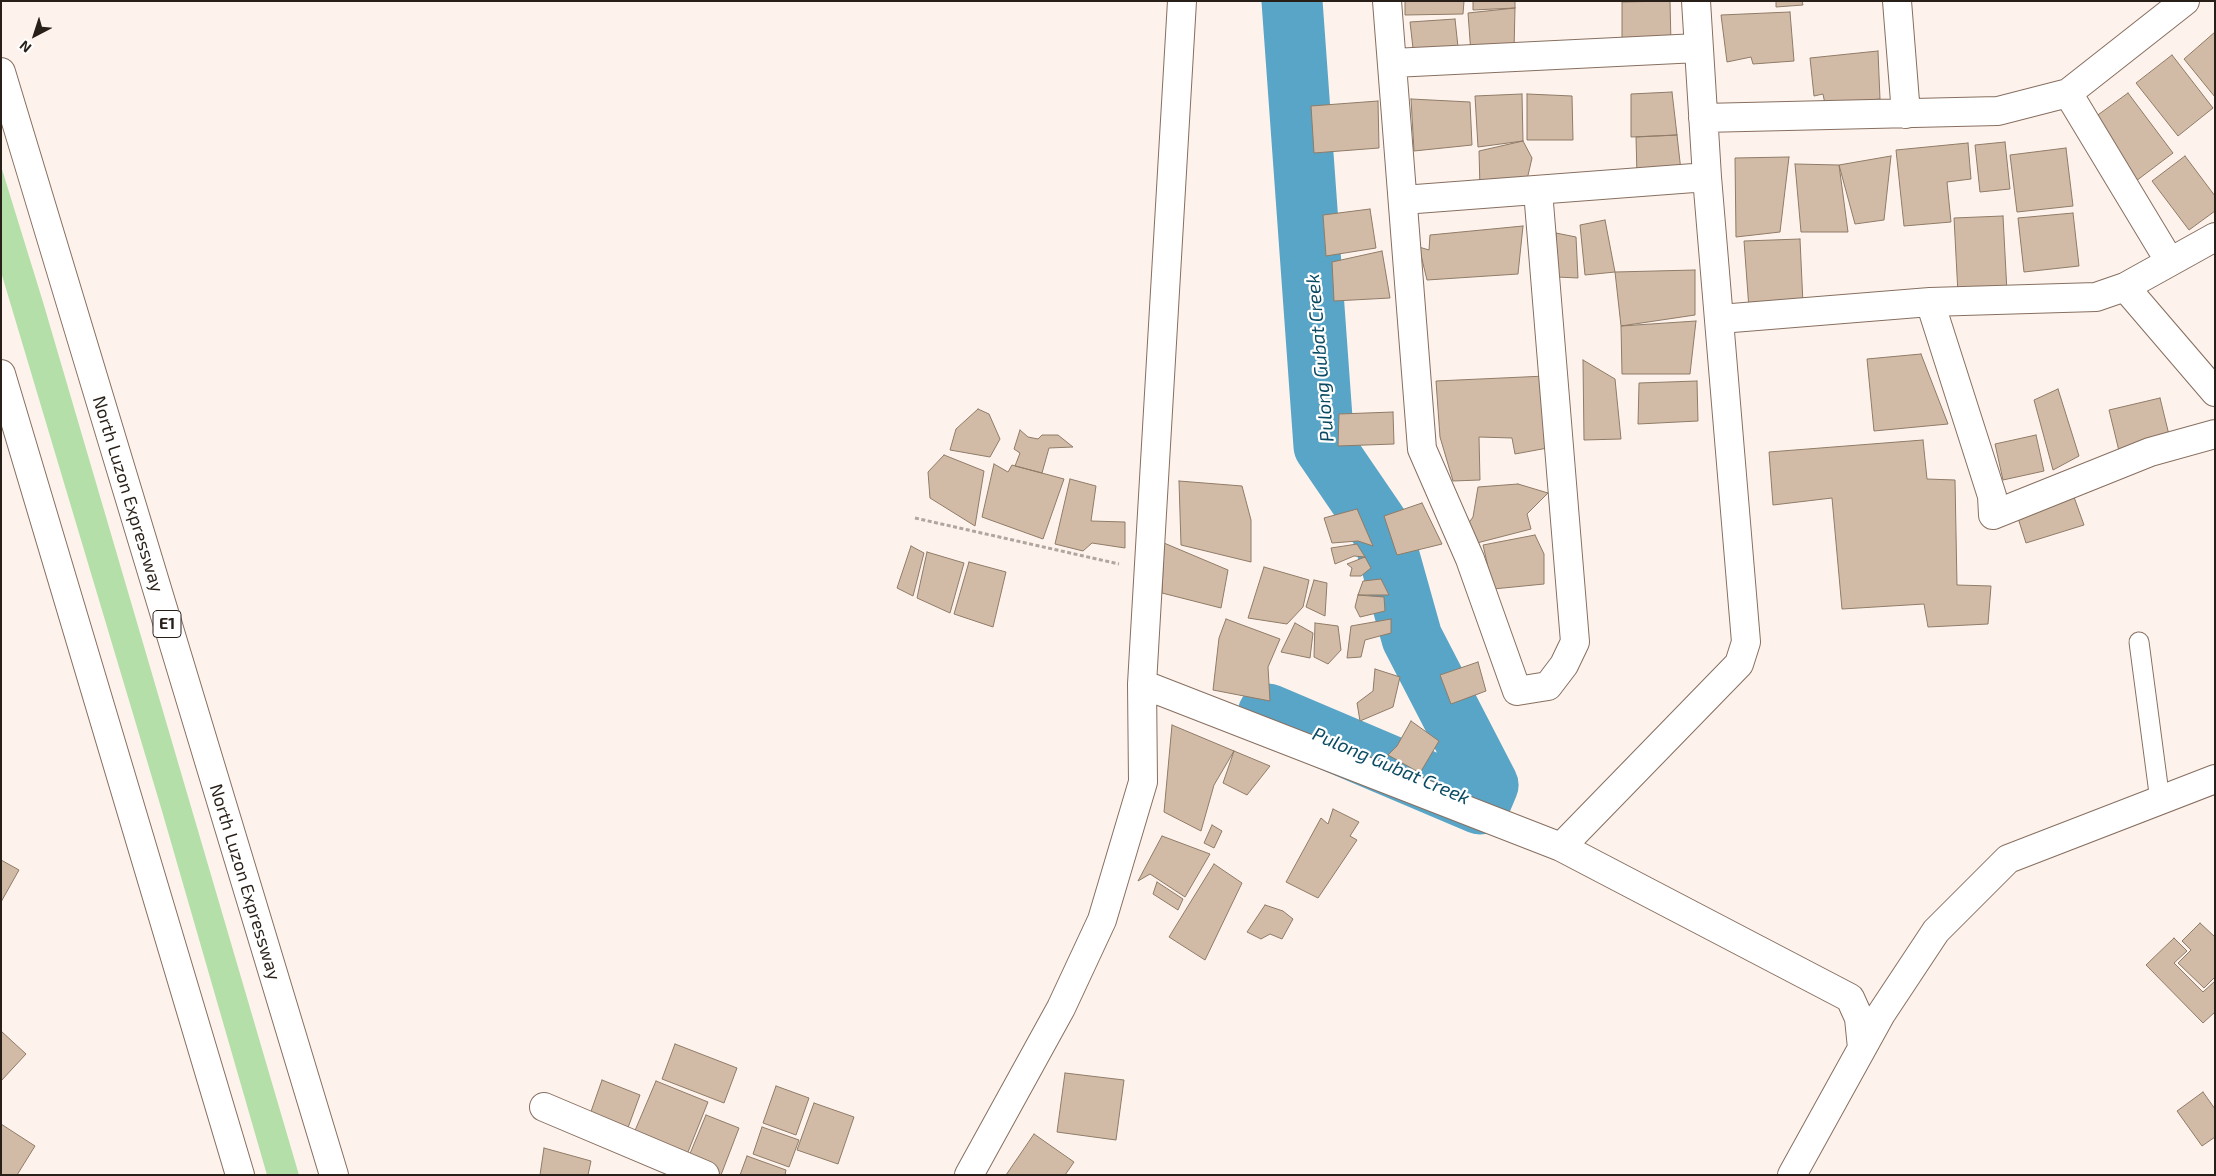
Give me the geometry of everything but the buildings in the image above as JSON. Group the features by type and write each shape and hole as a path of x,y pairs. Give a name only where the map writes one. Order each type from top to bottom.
{"main road":[{"path":"969,1175 1061,1008 1102,920 1143,782 1142,684 1182,1"},
{"path":"1387,1 1422,449 1470,558 1517,691 1548,686 1564,665 1575,642 1538,191"},
{"path":"1561,847 1739,664 1746,642 1707,177 1696,1"},
{"path":"1897,1 1906,114"},
{"path":"1703,118 1998,111 2068,93 2157,10 2185,1"},
{"path":"1393,63 1698,48"},
{"name":"North Luzon Expressway","path":"1,72 334,1175"},
{"path":"2068,93 2170,262"},
{"path":"1403,200 1707,177"},
{"path":"1720,319 1930,302 2096,297 2125,287 2215,237"},
{"path":"2125,287 2215,392"},
{"path":"1930,302 1992,496 1993,515 2150,452 2215,434"},
{"path":"1,374 240,1175"},
{"path":"1142,684 1561,847 1850,998 1859,1018 1862,1048"},
{"path":"1792,1175 1881,1014 1936,931 2008,859 2215,779"},
{"path":"544,1108 693,1172"}],"lane":[{"path":"2139,642 2160,801"}],"path":[{"path":"915,518 1148,571"}],"green space":[{"path":"1,166 43,302 299,1175 267,1175 162,811 1,272"}],"waterway":[{"name":"Pulong Gubat Creek","path":"1268,714 1480,804 1488,785 1412,638 1382,531 1324,446 1292,1"}]}
